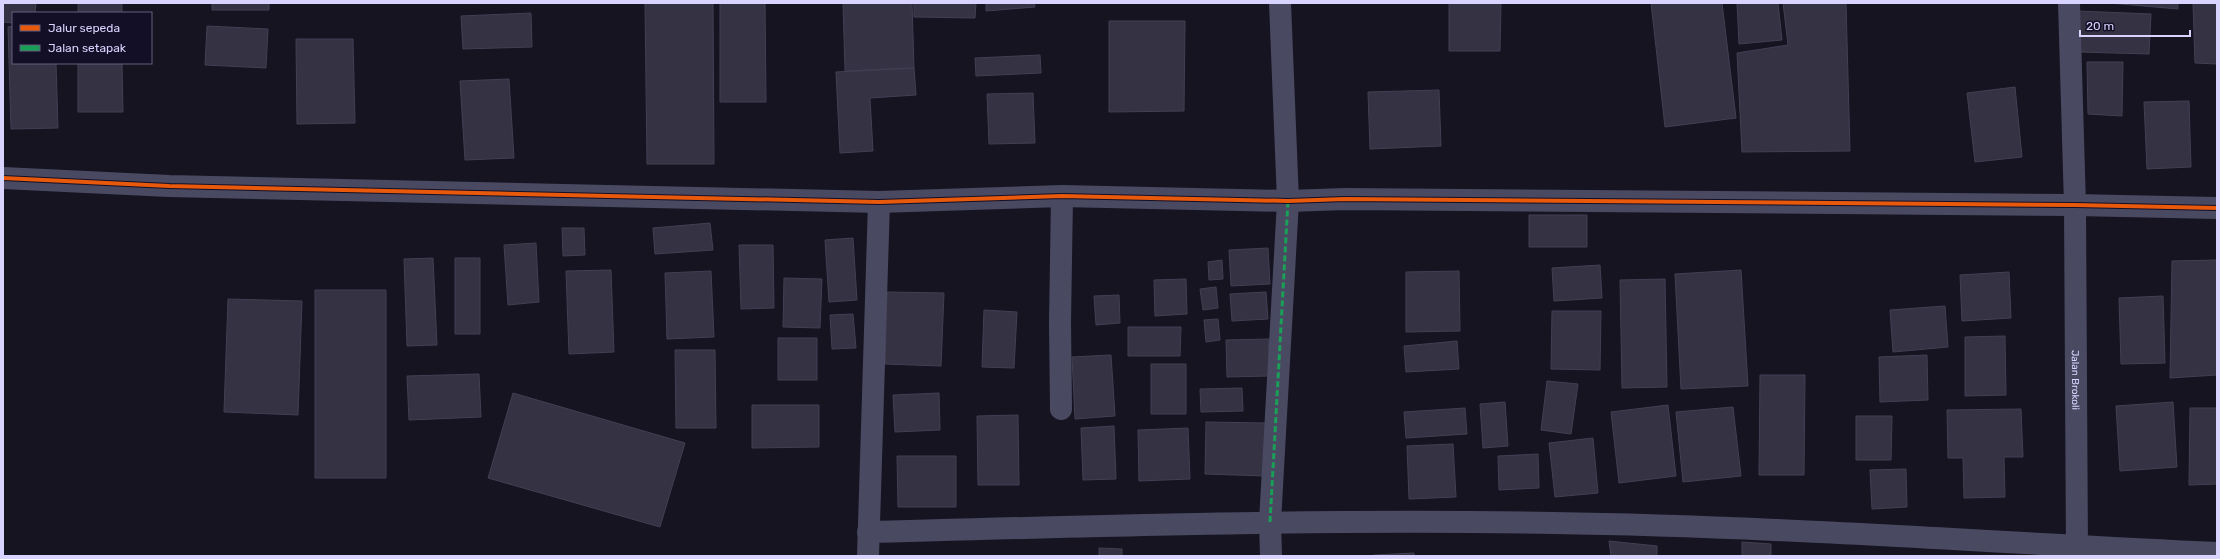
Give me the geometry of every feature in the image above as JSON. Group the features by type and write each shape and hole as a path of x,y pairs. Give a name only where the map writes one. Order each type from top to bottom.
{"street":[{"path":"1271,556 1270,522 1288,201 1280,3"},
{"name":"Jalan Brokoli","path":"2070,3 2075,205 2077,551"},
{"path":"3,178 201,187 879,202 1062,196 1288,201 1344,199 2075,205 2217,208"},
{"path":"1061,409 1062,196"},
{"path":"868,556 879,202"},
{"path":"868,532 1270,522 1554,523 1847,534 2077,551 2217,553"}],"building":[{"path":"3,3 36,3 35,12 12,12 12,23 3,22"},
{"path":"78,3 122,3 122,12 78,12"},
{"path":"212,3 269,3 269,10 212,10"},
{"path":"645,3 713,3 714,164 647,164"},
{"path":"720,3 765,3 766,102 720,102"},
{"path":"843,3 912,3 914,68 845,71"},
{"path":"914,3 976,3 975,18 914,17"},
{"path":"986,3 1034,3 1035,7 986,11"},
{"path":"1449,3 1501,3 1500,51 1449,51"},
{"path":"1651,3 1722,3 1736,118 1665,127"},
{"path":"1737,3 1778,3 1782,40 1739,44"},
{"path":"1783,3 1846,3 1850,151 1742,152 1737,53 1788,45"},
{"path":"2109,3 2178,3 2178,9"},
{"path":"2193,3 2217,3 2217,64 2195,63"},
{"path":"2077,11 2151,14 2149,54 2079,52"},
{"path":"531,13 532,47 463,49 461,16"},
{"path":"1109,21 1185,21 1184,111 1109,112"},
{"path":"12,26 12,64 56,64 58,128 11,129 8,27"},
{"path":"207,26 268,29 266,68 205,65"},
{"path":"296,39 353,39 355,123 297,124"},
{"path":"1040,55 1041,73 976,76 975,58"},
{"path":"2087,62 2123,62 2122,116 2088,114"},
{"path":"78,64 122,64 123,112 78,112"},
{"path":"914,68 916,95 870,98 873,151 840,153 836,72"},
{"path":"509,79 514,158 465,160 460,81"},
{"path":"2015,87 2022,157 1975,162 1967,93"},
{"path":"1439,90 1441,146 1370,149 1368,92"},
{"path":"1033,93 1035,143 989,144 987,94"},
{"path":"2189,101 2191,167 2147,169 2144,102"},
{"path":"1529,215 1587,215 1587,247 1529,247"},
{"path":"710,223 713,250 655,254 653,228"},
{"path":"562,228 584,228 585,255 563,256"},
{"path":"853,238 857,300 829,302 825,240"},
{"path":"536,243 539,302 508,305 504,245"},
{"path":"739,245 773,245 774,308 741,309"},
{"path":"1268,248 1270,284 1231,286 1229,250"},
{"path":"433,258 437,345 407,346 404,259"},
{"path":"455,258 480,258 480,334 455,334"},
{"path":"1222,260 1223,279 1209,280 1208,262"},
{"path":"2217,260 2217,375 2170,378 2172,261"},
{"path":"1600,265 1602,298 1554,301 1552,268"},
{"path":"611,270 614,352 569,354 566,271"},
{"path":"1741,270 1748,386 1681,389 1675,274"},
{"path":"711,271 714,337 667,339 665,273"},
{"path":"1459,271 1460,331 1406,332 1406,272"},
{"path":"2009,272 2011,318 1962,321 1960,275"},
{"path":"784,278 822,279 820,328 783,327"},
{"path":"1186,279 1187,314 1155,316 1154,280"},
{"path":"1665,279 1667,387 1622,388 1620,280"},
{"path":"1216,287 1218,308 1203,310 1200,289"},
{"path":"315,290 386,290 386,478 315,478"},
{"path":"887,292 944,293 941,366 885,364"},
{"path":"1266,292 1268,319 1232,321 1230,294"},
{"path":"1119,295 1120,323 1096,325 1094,296"},
{"path":"2163,296 2165,363 2121,364 2119,298"},
{"path":"228,299 302,301 298,415 224,412"},
{"path":"1945,306 1948,347 1893,352 1890,310"},
{"path":"984,310 1017,312 1014,368 982,367"},
{"path":"1552,311 1601,311 1600,370 1551,369"},
{"path":"853,314 856,348 832,349 830,315"},
{"path":"1218,319 1220,340 1206,342 1204,320"},
{"path":"1128,327 1181,327 1180,356 1128,356"},
{"path":"2005,336 2006,395 1965,396 1965,337"},
{"path":"778,338 817,338 817,380 778,380"},
{"path":"1269,339 1269,376 1227,377 1226,340"},
{"path":"1457,341 1459,369 1406,372 1404,346"},
{"path":"675,350 715,350 716,428 676,428"},
{"path":"1111,355 1115,416 1075,419 1072,357"},
{"path":"1927,355 1928,400 1880,402 1879,357"},
{"path":"1151,364 1186,364 1186,414 1151,414"},
{"path":"479,374 481,417 409,420 407,376"},
{"path":"1760,375 1805,375 1804,475 1759,475"},
{"path":"1547,381 1578,384 1571,434 1541,430"},
{"path":"1242,388 1243,411 1201,412 1200,389"},
{"path":"513,393 685,443 660,527 488,478"},
{"path":"939,393 940,430 895,432 893,395"},
{"path":"1505,402 1508,446 1483,448 1480,404"},
{"path":"2173,402 2177,467 2120,471 2116,406"},
{"path":"752,405 819,405 819,447 752,448"},
{"path":"1668,405 1676,476 1619,483 1611,412"},
{"path":"1733,407 1741,476 1683,482 1676,412"},
{"path":"1465,408 1467,434 1406,438 1404,412"},
{"path":"2190,408 2217,408 2217,484 2189,485"},
{"path":"2021,409 2023,457 2004,457 2005,497 1964,498 1963,458 1948,458 1947,410"},
{"path":"1018,415 1019,485 978,485 977,416"},
{"path":"1856,416 1892,416 1891,460 1856,460"},
{"path":"1206,422 1267,423 1265,476 1205,474"},
{"path":"1114,426 1116,479 1083,480 1081,428"},
{"path":"1188,428 1190,479 1139,481 1138,430"},
{"path":"1593,438 1598,493 1555,497 1549,443"},
{"path":"1453,444 1456,497 1409,499 1407,446"},
{"path":"1538,454 1539,488 1499,490 1498,456"},
{"path":"897,456 956,456 956,507 898,507"},
{"path":"1906,469 1907,507 1872,509 1870,470"},
{"path":"1609,541 1657,546 1657,556 1611,556"},
{"path":"1742,542 1771,544 1771,556 1742,556"},
{"path":"1099,548 1122,549 1122,556 1099,556"},
{"path":"1414,553 1414,556 1374,556 1374,555"}],"marked path":[{"path":"1270,522 1288,201"}],"cycle path":[{"path":"3,178 169,186 879,202 1062,196 1288,201 1345,199 2075,205 2217,208"}]}
